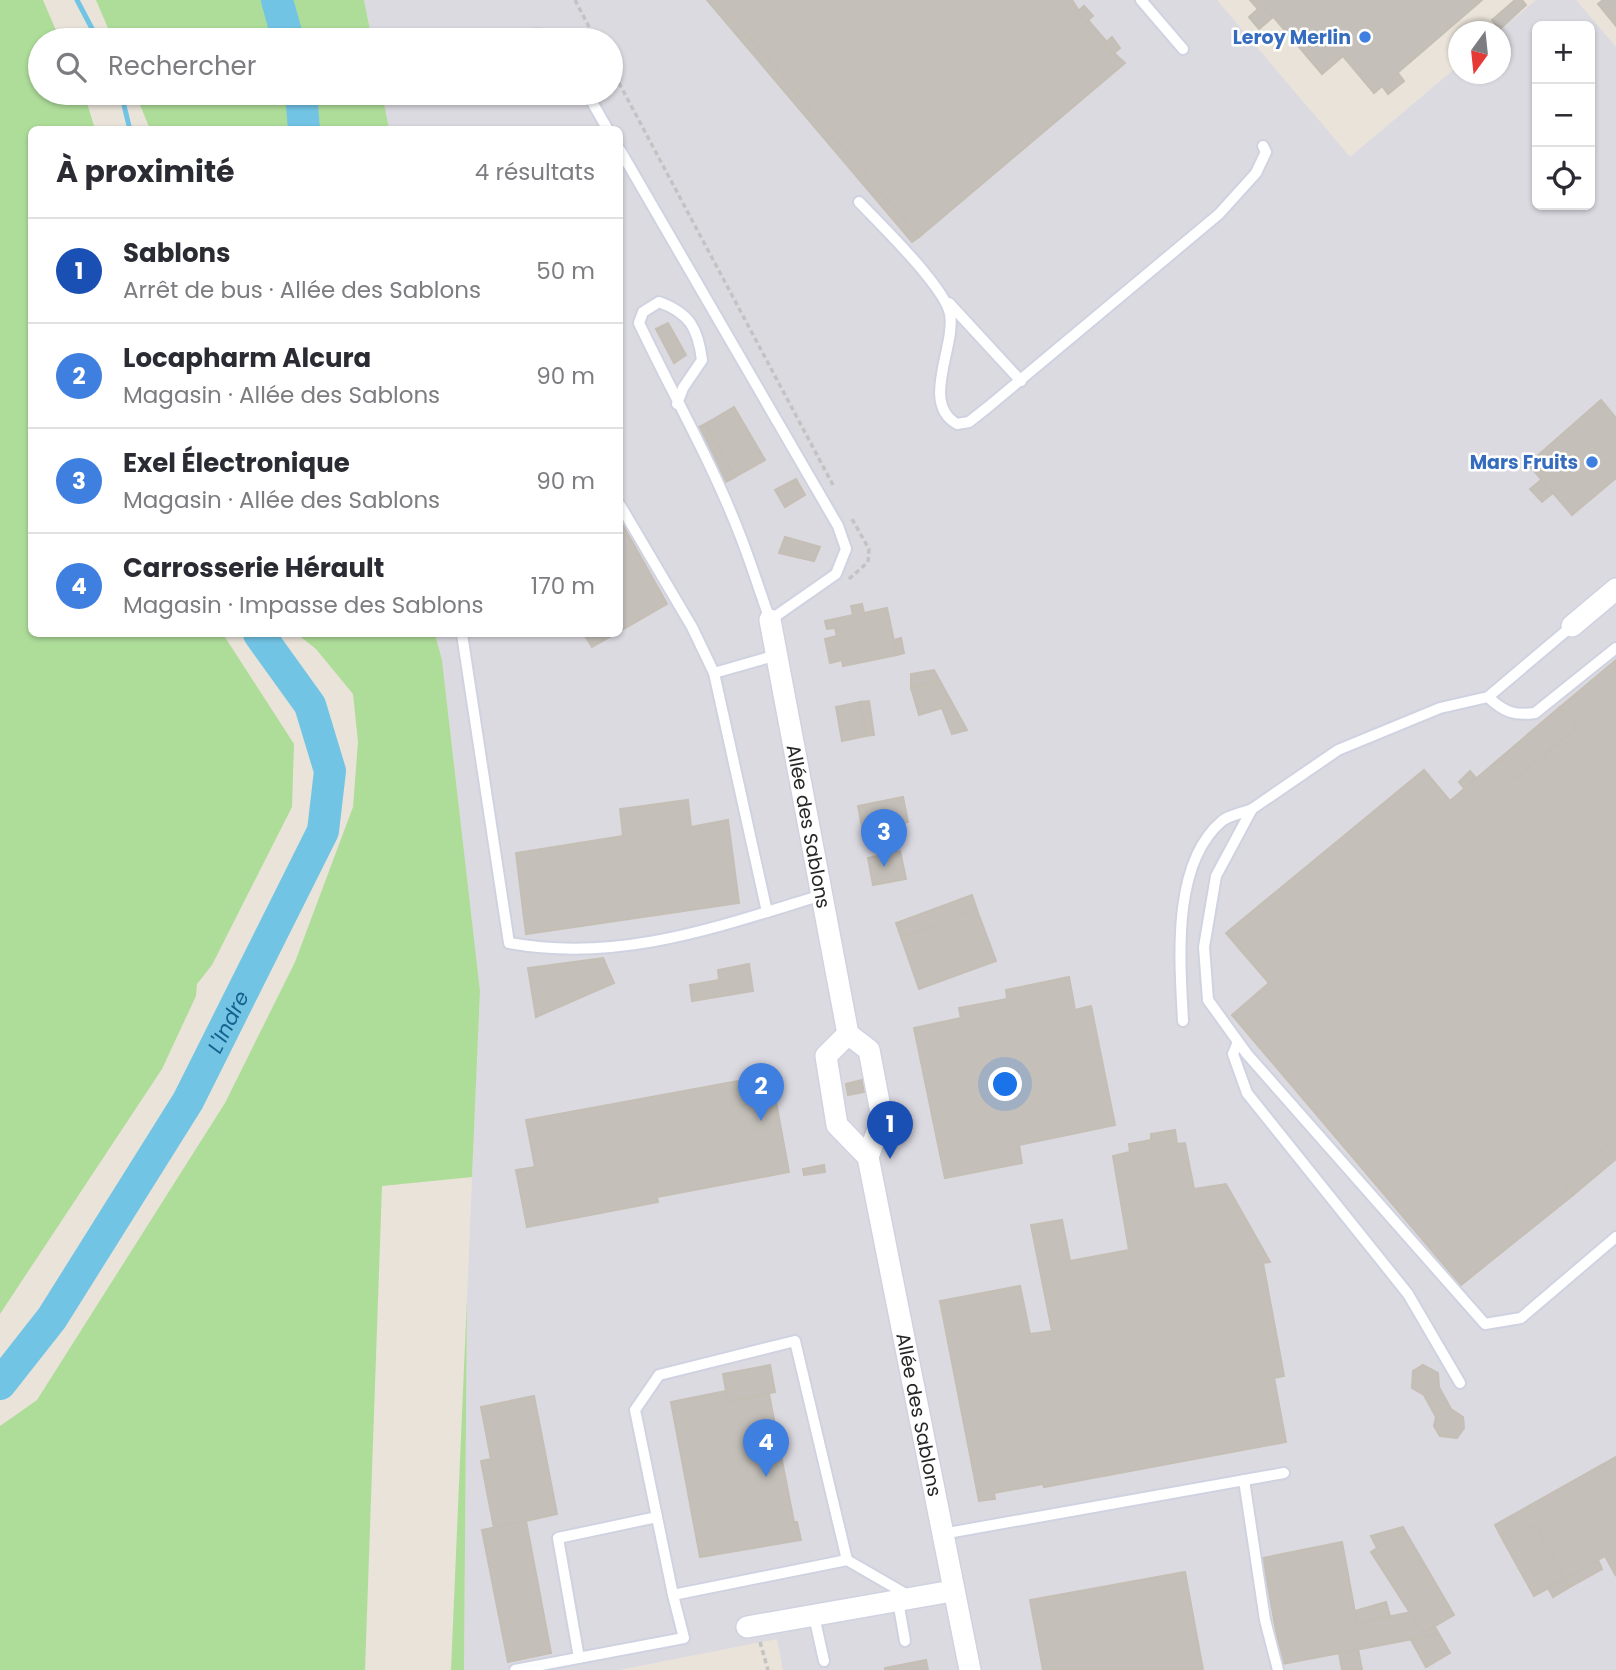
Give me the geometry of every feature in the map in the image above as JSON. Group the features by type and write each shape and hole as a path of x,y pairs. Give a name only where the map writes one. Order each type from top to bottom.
{"street":[{"path":"1572,626 1616,589"},
{"name":"Allée des Sablons","path":"770,620 848,1034"},
{"path":"848,1034 869,1050 882,1118 868,1157 837,1125 834,1111 826,1056 848,1034"},
{"name":"Allée des Sablons","path":"868,1157 970,1670"},
{"path":"752,1627 953,1591"}],"lane":[{"path":"1141,0 1183,49"},
{"path":"594,105 606,126"},
{"path":"936,288 950,311 951,332 941,380 941,404 947,418 957,424 969,422 1219,214 1256,173 1266,152 1263,146"},
{"path":"623,154 838,526 846,549 836,574 770,620 740,534 677,404 639,323 643,312 659,302 680,309 699,338 702,360 683,388 677,404"},
{"path":"859,202 1021,380"},
{"path":"623,510 692,627 714,673 766,912"},
{"path":"1183,1021 1181,983 1184,895 1195,856 1223,820 1252,809 1338,750 1440,708 1488,697 1572,626"},
{"path":"462,637 509,943 545,950 630,946 692,935 822,895"},
{"path":"1488,697 1503,711 1519,715 1535,713 1616,648"},
{"path":"714,673 777,654"},
{"path":"1252,809 1216,876 1203,947 1208,1000 1238,1042 1485,1324 1521,1318 1616,1237"},
{"path":"1238,1042 1233,1054 1248,1093 1408,1294 1460,1383"},
{"path":"515,1670 684,1638 635,1410 659,1375 795,1341 847,1560 906,1599 905,1641"},
{"path":"942,1534 1284,1473"},
{"path":"1244,1480 1265,1620 1278,1670"},
{"path":"579,1658 558,1538 657,1517"},
{"path":"673,1595 847,1560"},
{"path":"814,1616 824,1661"}],"path":[{"path":"575,0 590,28"},
{"path":"752,1627 768,1670"}],"shaded area":[{"path":"364,0 1217,0 1350,157 1448,74 1448,84 1511,84 1511,21 1536,0 1576,0 1594,21 1532,21 1532,210 1595,210 1595,22 1616,47 1616,1670 783,1670 777,1639 619,1670 464,1670 467,1298 480,991 442,660 436,637 623,637 623,126 388,126 384,105 623,105 623,28 370,28"}],"green space":[{"path":"0,0 43,0 55,28 28,28 28,105 88,105 94,126 28,126 28,637 225,637 294,744 292,807 212,965 197,984 196,996 162,1069 0,1314"},
{"path":"96,0 364,0 370,28 108,28"},
{"path":"140,105 384,105 388,126 149,126"},
{"path":"301,637 436,637 442,660 480,991 472,1177 382,1186 365,1670 0,1670 0,1426 37,1400 225,1103 295,962 353,807 358,742 353,694 316,649"},
{"path":"467,1298 464,1670 451,1670"}],"building":[{"path":"707,0 718,0 919,237 912,242"},
{"path":"718,0 1072,0 1086,22 1088,20 1107,42 1104,44 1125,63 919,237"},
{"path":"1250,0 1259,0 1273,17 1259,29 1249,17 1258,9"},
{"name":"Leroy Merlin","path":"1259,0 1482,0 1458,21 1448,21 1448,29 1374,93 1343,56 1322,74"},
{"path":"1515,0 1522,0 1526,5 1509,21 1492,20"},
{"path":"1603,0 1616,0 1616,26 1598,4"},
{"path":"1084,6 1093,16 1086,22 1077,12"},
{"path":"1112,37 1120,48 1113,54 1104,44"},
{"path":"1398,73 1404,81 1388,94 1382,86"},
{"path":"668,323 686,355 674,363 656,329"},
{"path":"1601,400 1616,418 1616,478 1572,515 1528,464"},
{"path":"734,407 765,460 735,477 705,424"},
{"path":"705,424 735,477 726,482 695,429"},
{"path":"796,479 805,495 785,507 775,490"},
{"path":"1541,480 1553,493 1542,502 1530,489"},
{"path":"623,525 667,604 623,629"},
{"path":"785,537 820,547 814,561 779,553"},
{"path":"862,604 864,613 887,608 897,655 843,666 842,660 830,663 825,639 837,636 835,628 827,629 825,621 853,615 851,606"},
{"path":"586,637 610,637 592,647"},
{"path":"901,638 904,653 897,655 894,640"},
{"path":"1616,660 1616,1138 1563,1183 1573,1195 1461,1285 1232,1015 1269,983 1226,933 1424,770 1450,801 1499,759 1516,779 1577,727 1560,707"},
{"path":"934,670 940,681 911,688 911,674"},
{"path":"940,681 967,730 952,734 942,708 919,715 911,688"},
{"path":"869,701 874,735 866,736 860,702"},
{"path":"860,702 866,736 842,741 836,707"},
{"path":"1560,707 1577,727 1516,779 1499,759"},
{"path":"1470,771 1476,778 1464,788 1459,782"},
{"path":"903,797 908,822 863,832 858,806"},
{"path":"688,800 691,827 728,820 739,903 526,934 516,853 623,836 620,809"},
{"path":"900,851 906,879 873,885 868,858"},
{"path":"972,895 977,910 901,937 896,923"},
{"path":"977,910 996,961 919,989 901,937"},
{"path":"603,958 614,983 536,1017 528,968"},
{"path":"749,964 753,991 692,1001 690,985 719,980 718,970"},
{"path":"1069,977 1075,1010 1091,1006 1115,1125 1019,1145 1022,1163 945,1178 914,1028 961,1018 959,1008 1007,999 1006,990"},
{"path":"771,1075 789,1172 657,1197 658,1202 527,1227 516,1170 535,1167 526,1120"},
{"path":"862,1080 864,1092 848,1095 846,1084"},
{"path":"1175,1130 1177,1144 1185,1143 1194,1189 1226,1184 1270,1262 1263,1263 1284,1376 1274,1378 1286,1442 1044,1487 1043,1484 994,1493 995,1499 979,1501 940,1301 1020,1286 1030,1334 1052,1331 1031,1225 1062,1220 1070,1261 1129,1250 1113,1156 1130,1152 1129,1144 1151,1140 1151,1134"},
{"path":"1616,1138 1616,1159 1573,1195 1563,1183"},
{"path":"824,1165 825,1172 804,1175 803,1169"},
{"path":"770,1365 775,1392 728,1402 723,1374"},
{"path":"1423,1365 1438,1373 1439,1387 1451,1409 1463,1417 1464,1428 1457,1438 1440,1436 1434,1426 1436,1417 1424,1395 1412,1388 1413,1371"},
{"path":"726,1391 728,1402 769,1394 794,1522 797,1522 801,1540 700,1557 671,1402"},
{"path":"534,1396 557,1514 494,1528 481,1461 491,1459 481,1407"},
{"path":"1616,1457 1616,1576 1605,1556 1565,1579 1535,1525 1504,1542 1495,1525"},
{"path":"526,1521 551,1653 508,1662 482,1530"},
{"path":"1535,1525 1565,1579 1534,1596 1504,1542"},
{"path":"1403,1527 1405,1531 1377,1548 1371,1536"},
{"path":"1405,1531 1454,1615 1423,1633 1371,1552"},
{"path":"1342,1542 1357,1623 1411,1612 1423,1633 1435,1627 1439,1634 1282,1664 1263,1558"},
{"path":"1598,1560 1602,1569 1570,1587 1565,1579"},
{"path":"1185,1572 1203,1670 1043,1670 1030,1600"},
{"path":"1565,1579 1570,1587 1553,1597 1548,1588"},
{"path":"1386,1602 1390,1616 1357,1623 1355,1611"},
{"path":"1439,1634 1450,1653 1426,1667 1411,1640"},
{"path":"1358,1649 1362,1670 1342,1670 1339,1653"},
{"path":"926,1660 928,1670 885,1670 885,1668"}],"waterway":[{"path":"77,0 92,28"},
{"path":"277,0 285,28"},
{"path":"124,105 129,126"},
{"path":"302,105 304,126"},
{"name":"L'Indre","path":"0,1384 52,1318 188,1101 323,831 330,771 310,705 261,637"}],"place":[{"name":"Leroy Merlin","path":"1365,37"},
{"name":"Mars Fruits","path":"1592,462"},
{"name":"Exel Électronique","path":"884,867"},
{"name":"Locapharm Alcura","path":"761,1121"},
{"name":"Sablons","path":"890,1159"},
{"name":"Carrosserie Hérault","path":"766,1477"}]}
